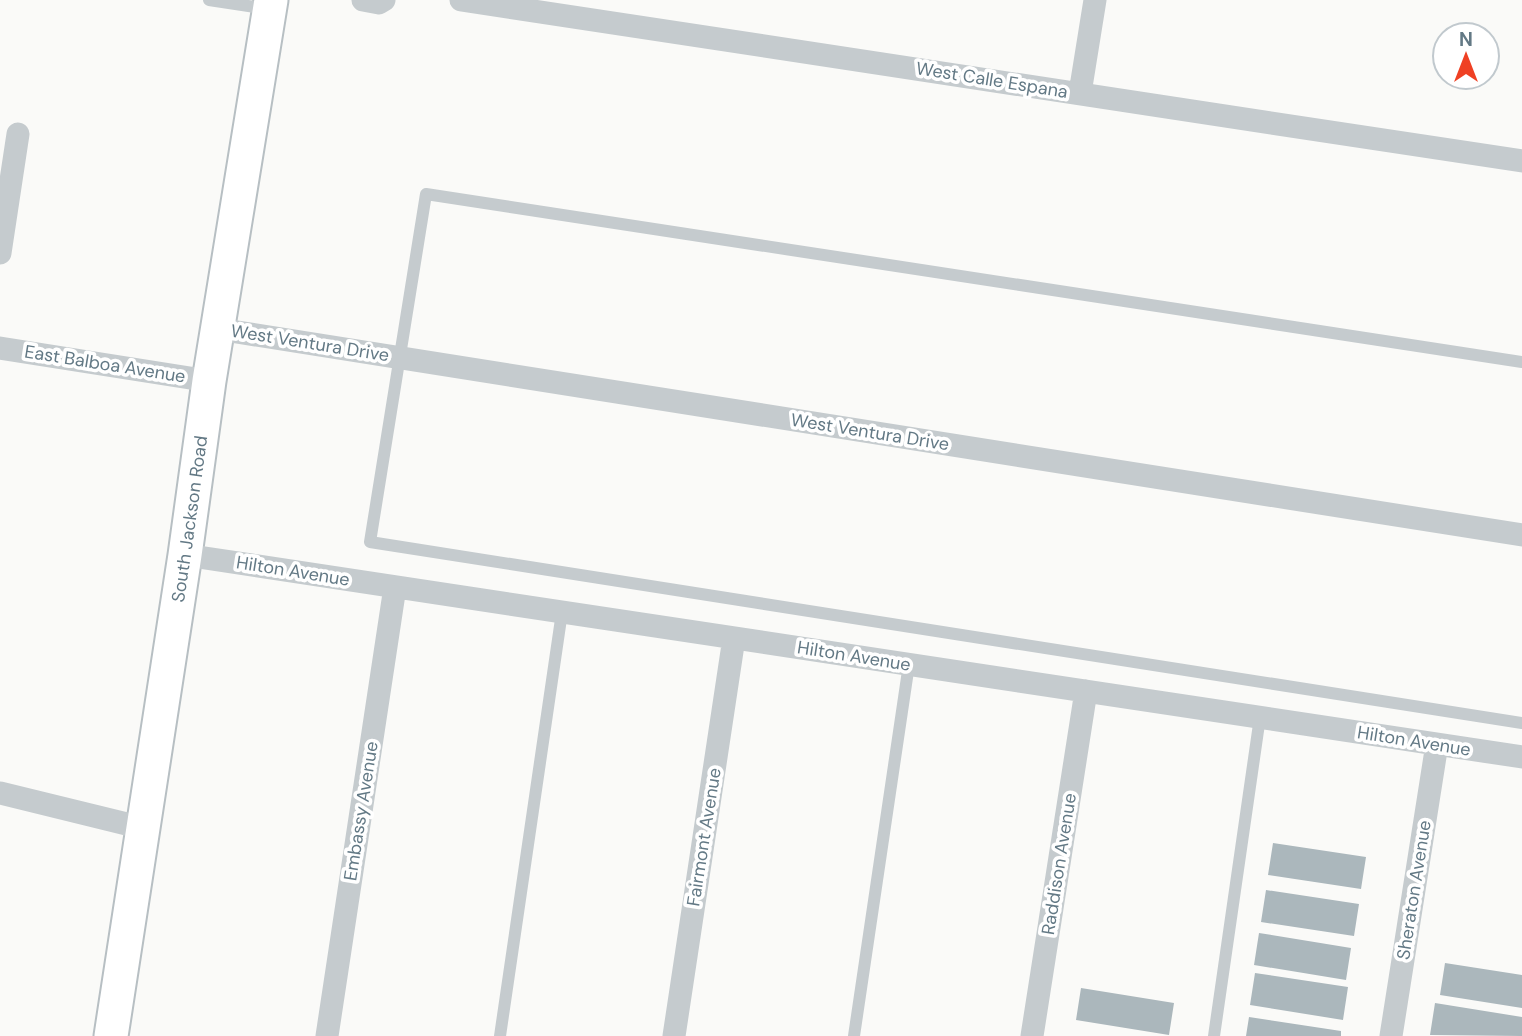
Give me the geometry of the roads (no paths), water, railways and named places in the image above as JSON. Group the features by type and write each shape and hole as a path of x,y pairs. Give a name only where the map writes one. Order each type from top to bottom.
{"main road":[{"name":"South Jackson Road","path":"111,1036 185,555 209,380 270,4"}],"street":[{"path":"363,0 384,0"},
{"name":"West Calle Espana","path":"461,0 544,6 1522,161"},
{"path":"1080,93 1095,0"},
{"path":"0,253 18,134"},
{"name":"West Ventura Drive","path":"218,329 1522,535"},
{"name":"East Balboa Avenue","path":"0,348 209,380"},
{"name":"Hilton Avenue","path":"185,555 1522,757"},
{"name":"Embassy Avenue","path":"327,1036 395,587"},
{"name":"Fairmont Avenue","path":"674,1036 734,638"},
{"name":"Raddison Avenue","path":"1032,1036 1086,691"},
{"name":"Sheraton Avenue","path":"1391,1036 1437,744"},
{"path":"0,793 143,828"}],"lane":[{"path":"209,0 270,4"},
{"path":"1522,362 426,194 370,542 1522,723"},
{"path":"500,1036 562,612"},
{"path":"854,1036 909,664"},
{"path":"1214,1036 1260,717"}]}
